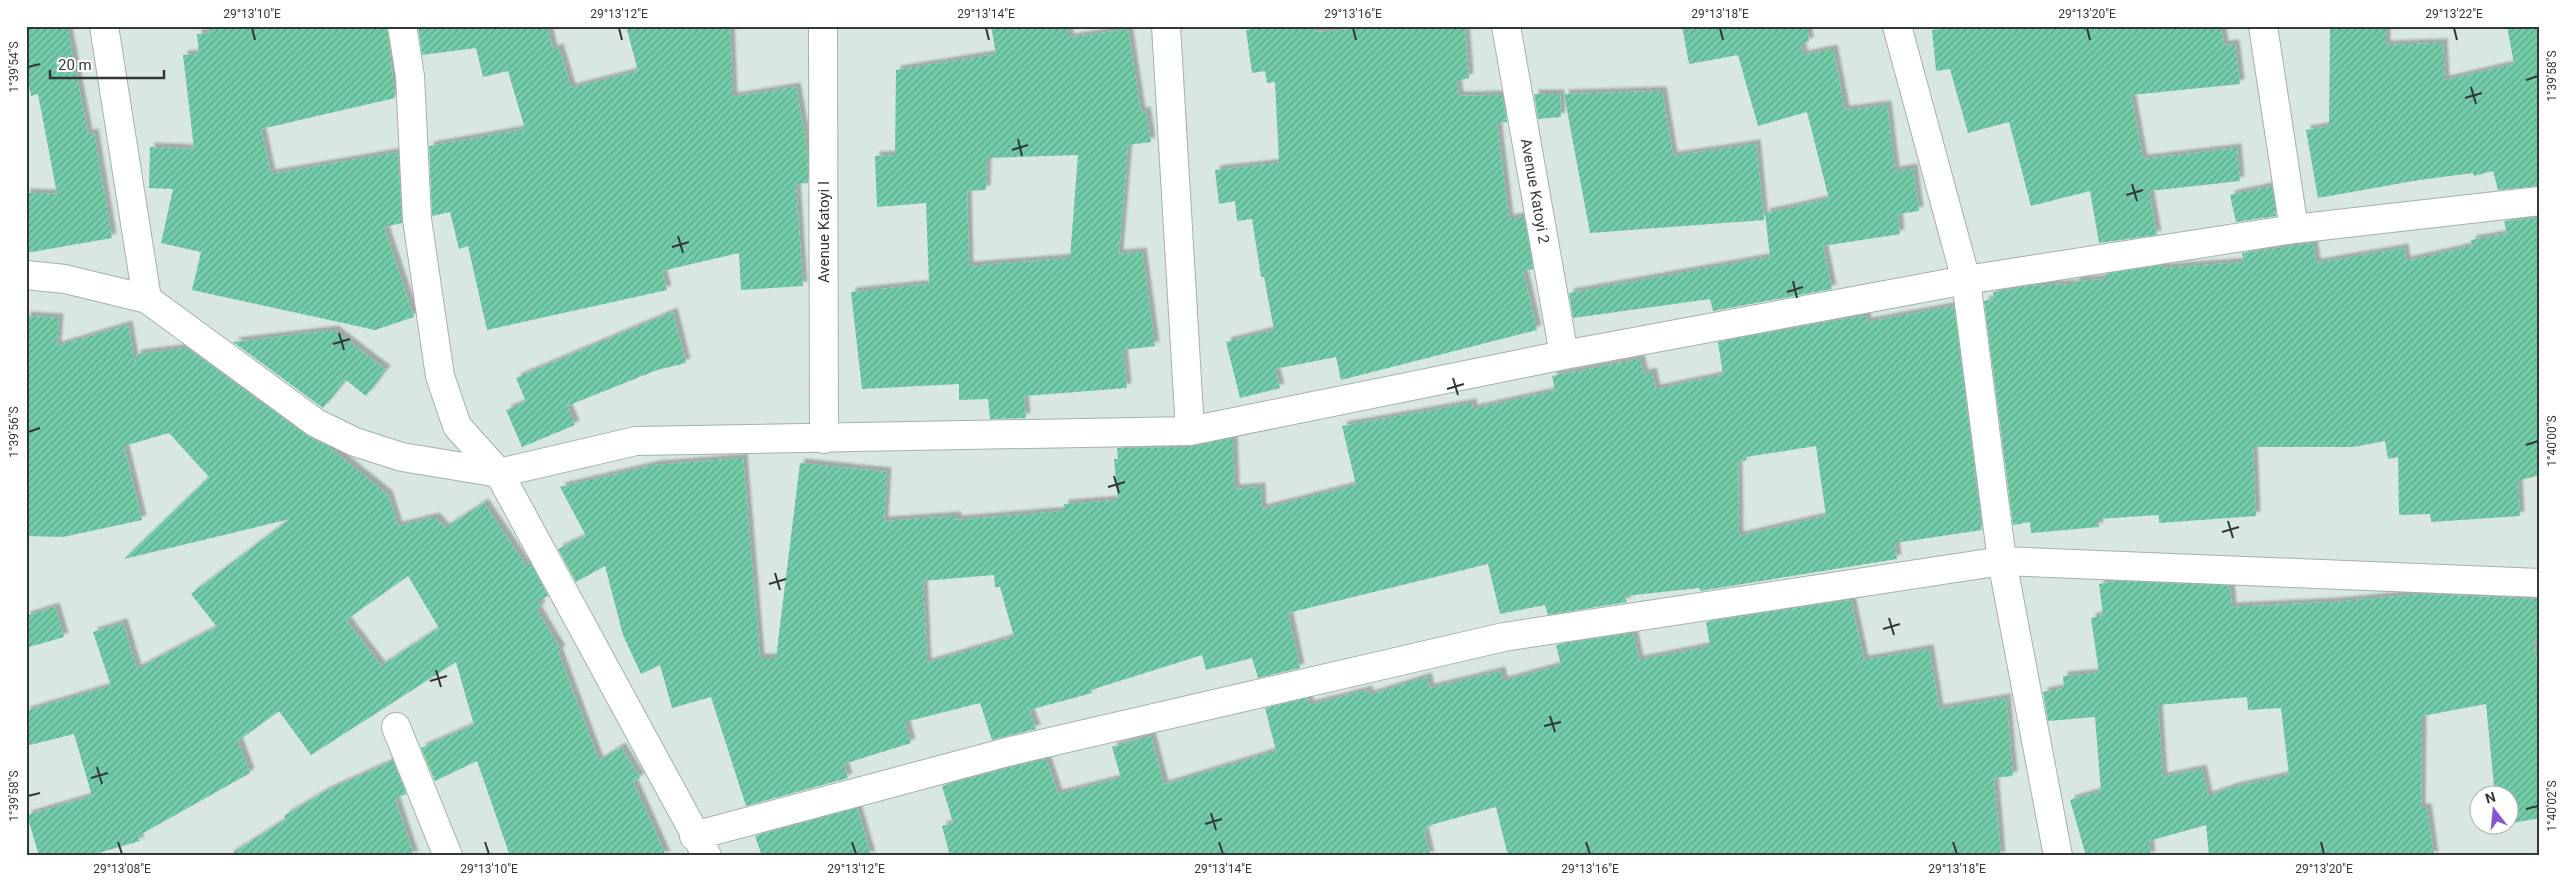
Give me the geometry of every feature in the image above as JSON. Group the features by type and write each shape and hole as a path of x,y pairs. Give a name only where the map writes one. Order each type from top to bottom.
{"street":[{"path":"104,26 147,299"},
{"path":"402,26 410,76 417,219 440,376 458,426 499,474 701,846 1011,751 1504,638 2002,560 2540,582"},
{"name":"Avenue Katoyi I","path":"823,26 824,438"},
{"path":"1166,26 1190,431"},
{"name":"Avenue Katoyi 2","path":"1506,26 1564,355"},
{"path":"1897,26 1966,280 2002,560 2058,856"},
{"path":"2263,26 2294,229"},
{"path":"26,275 65,279 147,299 316,423 355,442 402,457 499,474 636,441 1190,431 1564,355 1966,280 2294,229 2540,202"},
{"path":"396,727 448,856"}],"building":[{"path":"41,26 67,26 88,134 94,133 112,238 26,253 26,193 57,194 38,94 31,96 26,71 26,29"},
{"path":"209,26 387,26 395,98 261,129 271,174 398,152 402,223 384,227 414,317 375,330 192,290 201,252 161,243 173,189 149,188 150,147 194,149 183,55 199,54 197,34 210,33"},
{"path":"418,26 547,26 553,50 559,48 571,88 638,71 626,26 730,26 733,97 796,87 805,136 808,173 808,183 796,184 803,286 741,290 739,253 662,271 667,290 487,330 468,246 459,249 450,212 432,216 429,146 525,129 508,71 483,77 476,48 422,55"},
{"path":"991,26 1069,28 1069,38 1128,29 1141,112 1146,111 1151,142 1128,145 1119,254 1142,252 1155,346 1123,350 1127,388 1024,396 1026,418 990,419 988,399 959,400 959,384 862,389 851,292 929,284 926,203 877,207 875,156 895,155 896,70 996,54","holes":["1078,155 1070,258 969,266 967,191 986,190 987,158"]},
{"path":"1271,26 1316,26 1317,32 1388,26 1465,26 1469,78 1457,81 1459,96 1502,95 1507,122 1497,123 1509,219 1524,216 1533,269 1523,271 1537,330 1341,380 1336,357 1275,369 1280,388 1240,398 1226,342 1274,330 1264,277 1261,277 1252,219 1237,221 1235,201 1219,204 1215,170 1279,163 1275,82 1267,83 1265,71 1252,73 1246,30"},
{"path":"1682,26 1807,26 1809,42 1801,43 1803,55 1833,49 1845,110 1887,105 1895,171 1913,168 1919,211 1898,214 1900,234 1823,246 1832,289 1713,311 1710,299 1573,318 1569,293 1770,257 1765,213 1829,199 1807,112 1758,126 1738,55 1689,64"},
{"path":"1976,26 2221,26 2224,45 2235,44 2240,84 2131,95 2143,159 2237,148 2240,181 2149,191 2157,235 2099,243 2090,191 2031,206 2009,122 1968,133 1950,69 1936,71 1932,30"},
{"path":"2330,26 2386,26 2386,45 2443,43 2445,80 2514,64 2507,26 2540,26 2540,186 2498,190 2493,171 2474,176 2473,173 2419,180 2318,198 2306,130 2329,126"},
{"path":"1662,91 1673,156 1756,144 1764,220 1590,233 1564,94"},
{"path":"1534,94 1560,94 1561,117 1538,119"},
{"path":"2272,186 2276,216 2236,222 2230,195"},
{"path":"2540,217 2540,475 2518,481 2520,516 2431,522 2430,514 2399,515 2398,457 2388,459 2385,441 2354,447 2253,447 2256,516 2159,523 2159,515 2098,519 2099,527 2031,533 2030,522 2013,525 1984,301 1994,299 1993,292 2029,286 2076,284 2075,281 2106,279 2105,274 2162,265 2163,268 2244,262 2242,253 2313,243 2316,263 2404,248 2406,261 2472,246 2471,240 2507,234 2504,221"},
{"path":"1954,306 1982,530 1895,543 1897,559 1700,591 1700,588 1625,596 1627,602 1548,615 1545,605 1500,614 1488,564 1288,613 1300,668 1258,678 1252,658 1206,670 1202,655 1091,690 1092,693 1029,710 1036,729 992,740 980,703 905,722 911,743 844,764 848,778 746,806 711,697 672,708 660,665 641,674 623,635 605,566 576,582 558,549 586,536 560,487 655,465 743,458 760,658 776,658 800,463 887,472 884,521 956,516 957,520 1064,511 1064,504 1118,500 1114,459 1118,459 1117,448 1190,447 1233,438 1235,489 1261,487 1262,509 1356,485 1342,426 1472,403 1473,409 1555,391 1552,376 1640,359 1644,374 1652,372 1656,389 1723,375 1718,342 1866,316 1867,322","holes":["1816,446 1826,516 1739,536 1738,462 1747,460 1746,457","994,575 995,587 1000,587 1014,637 927,663 923,581"]},
{"path":"673,312 686,363 657,370 567,406 575,425 522,447 506,410 526,402 516,378"},
{"path":"26,316 59,318 57,346 128,325 135,364 137,354 187,348 307,436 326,445 388,495 398,526 435,517 445,528 484,503 526,566 530,563 548,596 538,602 541,606 537,610 561,650 558,652 599,761 621,747 640,778 633,782 666,856 510,856 477,761 435,781 421,748 474,725 456,662 311,755 279,711 238,741 250,773 138,836 140,841 88,856 39,856 27,815 92,796 74,734 26,746 26,711 111,686 93,632 123,623 137,669 217,627 191,594 290,519 124,559 209,477 169,433 124,446 142,520 63,537 26,536","holes":["408,576 439,628 381,666 346,620"]},
{"path":"334,330 386,370 366,396 346,380 323,408 233,342"},
{"path":"2117,581 2230,586 2232,607 2334,602 2420,594 2540,599 2540,640 2534,640 2540,687 2540,818 2518,822 2518,784 2494,784 2486,704 2422,716 2421,808 2427,808 2434,856 2209,856 2206,825 2149,841 2151,856 2086,856 2070,800 2101,791 2095,717 2048,721 2043,692 2064,688 2063,676 2099,673 2091,618 2103,615 2099,584","holes":["2247,697 2248,710 2281,708 2289,775 2234,787 2208,796 2202,769 2163,777 2158,705"]},
{"path":"1851,600 1864,660 1929,649 1939,709 2006,698 2013,776 1994,778 2001,856 1508,856 1496,807 1427,826 1428,830 1424,831 1430,856 950,856 942,826 953,823 942,786 1015,766 1046,759 1058,794 1121,778 1112,747 1151,736 1164,785 1276,751 1265,708 1308,698 1309,705 1368,690 1369,695 1427,677 1430,688 1501,671 1503,681 1561,665 1556,645 1633,633 1639,660 1710,646 1706,622"},
{"path":"55,607 64,637 26,648 26,616"},
{"path":"393,761 406,794 395,799 414,856 228,856 286,819 284,816 326,791"},
{"path":"857,808 871,856 762,856 755,836"}]}
